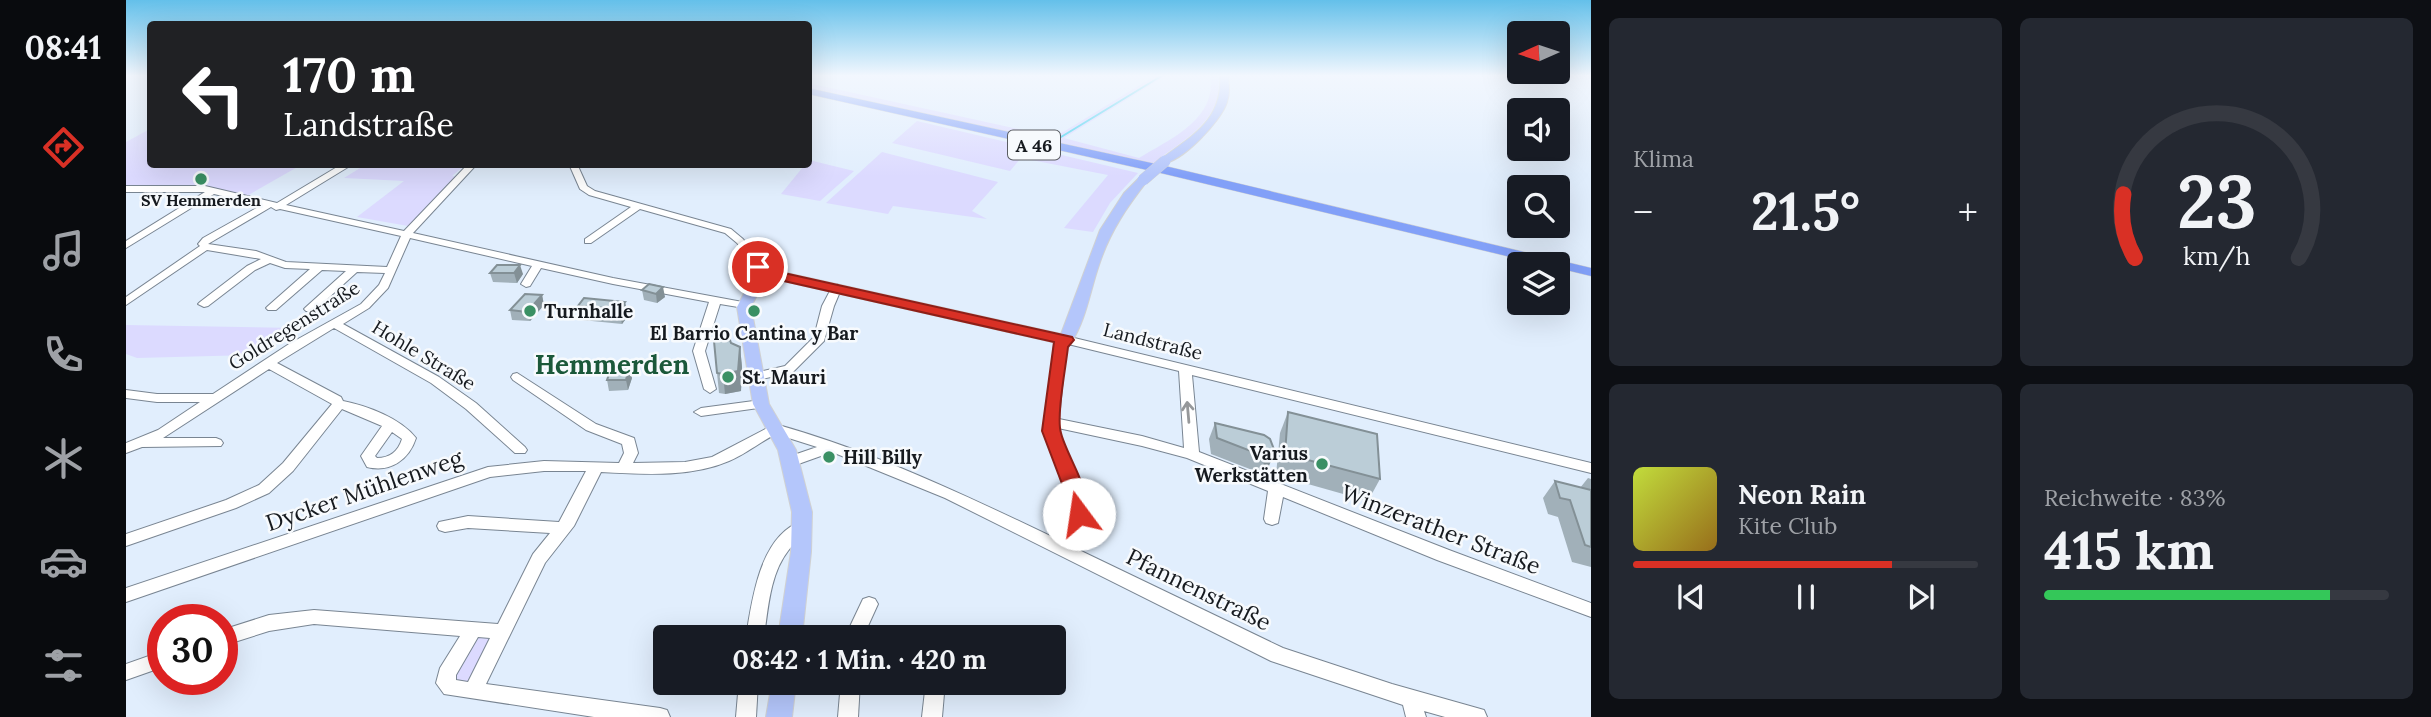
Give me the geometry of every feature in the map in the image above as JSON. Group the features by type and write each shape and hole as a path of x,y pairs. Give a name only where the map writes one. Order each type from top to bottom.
{"highway":[{"name":"A 46","path":"874,108 1507,258"},
{"name":"A 46","path":"879,108 1177,173 1591,272"},
{"path":"1570,273 1591,279"}],"main road":[{"path":"1066,340 1102,235 1124,199 1198,135 1218,115 1221,108"},
{"path":"764,272 744,305 761,404 784,444 802,508 803,527 791,625"},
{"name":"Landstraße","path":"764,272 1066,340"},
{"path":"779,717 782,695"}],"street":[{"path":"205,247 203,244 208,239 342,168"},
{"name":"Goldregenstraße","path":"132,446 163,433 268,363 373,300 384,286 407,233 469,168"},
{"path":"575,168 589,192 728,231 740,240 764,272"},
{"path":"126,189 183,187 212,191 407,233 538,265 744,305"},
{"path":"126,245 212,191"},
{"path":"588,242 638,206"},
{"path":"126,302 205,247 256,254 285,265 390,270"},
{"path":"204,304 249,269 268,260"},
{"path":"526,284 538,265"},
{"path":"272,307 319,267"},
{"path":"310,309 354,269"},
{"path":"758,376 789,369 820,338 828,306 837,287"},
{"path":"710,389 699,351 715,301"},
{"name":"Hohle Straße","path":"335,324 435,380 466,402 527,458"},
{"path":"1066,340 1060,345 1051,422 1053,440 1079,505 1078,524 1070,552"},
{"name":"Landstraße","path":"1066,340 1591,468"},
{"path":"268,363 339,404 353,407 389,426"},
{"path":"1185,369 1192,455"},
{"path":"517,377 591,427 629,441 631,453 624,467"},
{"path":"126,394 157,398 217,398"},
{"path":"126,540 231,504 264,489 288,467 339,404"},
{"path":"701,412 761,404"},
{"name":"Winzerather Straße","path":"1051,422 1142,441 1192,455 1591,611"},
{"name":"Dycker Mühlenweg","path":"126,595 464,479 505,468 527,458 596,467 693,465 717,461 775,429"},
{"name":"Pfannenstraße","path":"775,429 832,447 950,494 1278,655 1413,708 1477,717"},
{"path":"132,446 216,443"},
{"path":"790,462 832,447"},
{"path":"473,691 542,554 564,528 596,467"},
{"path":"1272,519 1276,489"},
{"path":"445,526 468,522 564,528"},
{"path":"758,625 771,562 785,541 803,527"},
{"path":"859,625 869,604"},
{"path":"238,633 269,623 314,617 504,632"},
{"path":"472,629 445,681 451,688 660,717"},
{"path":"126,673 147,665"},
{"path":"746,717 748,695"},
{"path":"848,717 849,695"},
{"path":"932,717 935,695"}],"shaded area":[{"path":"901,108 924,108 1055,137 1101,108 1112,108 1064,138 1139,158 1189,126 1204,108 1213,108 1199,127 1152,164"},
{"path":"917,121 1138,173 1110,203 1093,232 1064,228 1108,175 1021,158 1010,171 892,143"},
{"name":"SV Hemmerden","path":"147,131 147,168 296,168 245,197 186,188 126,187 126,142"},
{"path":"882,152 998,182 972,211 987,219 893,206 888,214 826,203"},
{"path":"812,161 854,171 820,201 781,194 802,168 812,168"},
{"path":"360,168 461,168 452,176 458,177 408,226 357,217 404,181 344,178"},
{"path":"126,325 298,328 251,355 137,358 126,354"},
{"path":"477,635 498,637 472,685 449,683"}],"building":[{"path":"497,265 520,265 514,273 490,273"},
{"path":"649,284 663,287 656,294 642,290"},
{"path":"525,294 542,295 527,312 510,310"},
{"path":"584,298 625,302 619,309 578,306"},
{"path":"730,340 740,347 738,371 717,373 714,341"},
{"path":"629,367 626,380 607,380 611,369"},
{"path":"1288,412 1377,434 1380,479 1285,454"},
{"path":"1215,423 1264,435 1270,439 1275,452 1266,457 1217,438"},
{"path":"1555,481 1591,490 1591,547 1585,545 1570,500 1560,498"}],"waterway":[{"path":"1061,137 1108,108"}],"place":[{"name":"SV Hemmerden","path":"201,179"},
{"name":"Turnhalle","path":"530,311"},
{"name":"El Barrio Cantina y Bar","path":"754,311"},
{"name":"St. Mauri","path":"728,377"},
{"name":"Hill Billy","path":"829,457"},
{"name":"Varius Werkstätten","path":"1322,464"}],"district":[{"name":"Hemmerden","path":"612,364"}],"route":[{"path":"758,267 764,272 780,276 1066,340 1060,345 1051,431 1077,497 1079,514"}]}
